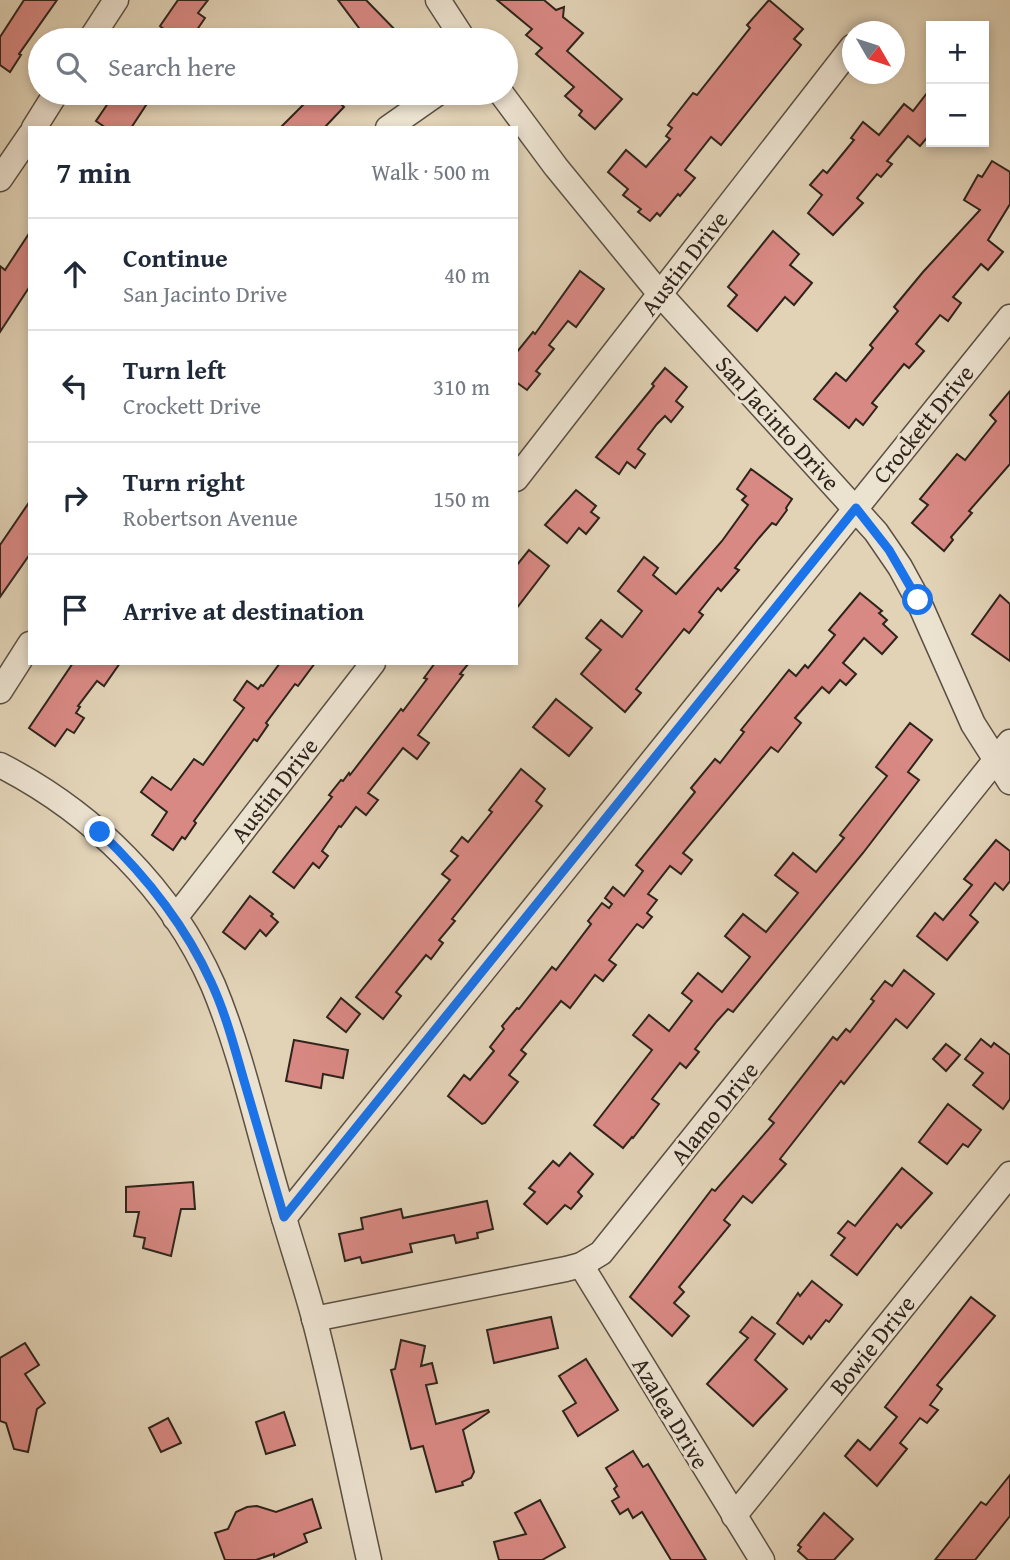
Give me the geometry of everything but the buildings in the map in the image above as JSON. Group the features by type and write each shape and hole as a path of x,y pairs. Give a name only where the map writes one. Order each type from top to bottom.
{"street":[{"path":"98,28 116,0"},
{"path":"438,0 456,28"},
{"name":"Austin Drive","path":"518,476 842,60"},
{"path":"35,126 49,105"},
{"path":"391,126 421,105"},
{"name":"San Jacinto Drive","path":"511,105 543,150 660,293 856,508 889,550 910,585 963,706 1003,751 1010,782"},
{"path":"0,178 28,138"},
{"name":"Crockett Drive","path":"284,1217 1010,317"},
{"path":"0,691 28,647"},
{"name":"Austin Drive","path":"175,918 371,665"},
{"name":"Alamo Drive","path":"314,1319 581,1265 601,1253 1003,751"},
{"path":"0,765 46,791 100,832 141,873 175,918 205,970 221,1006 314,1319 369,1560"},
{"name":"Bowie Drive","path":"734,1516 1010,1174"},
{"name":"Azalea Drive","path":"581,1265 762,1560"}],"route":[{"path":"100,832 132,863 166,905 212,984 240,1066 284,1217 856,508 889,550 918,600"}]}
